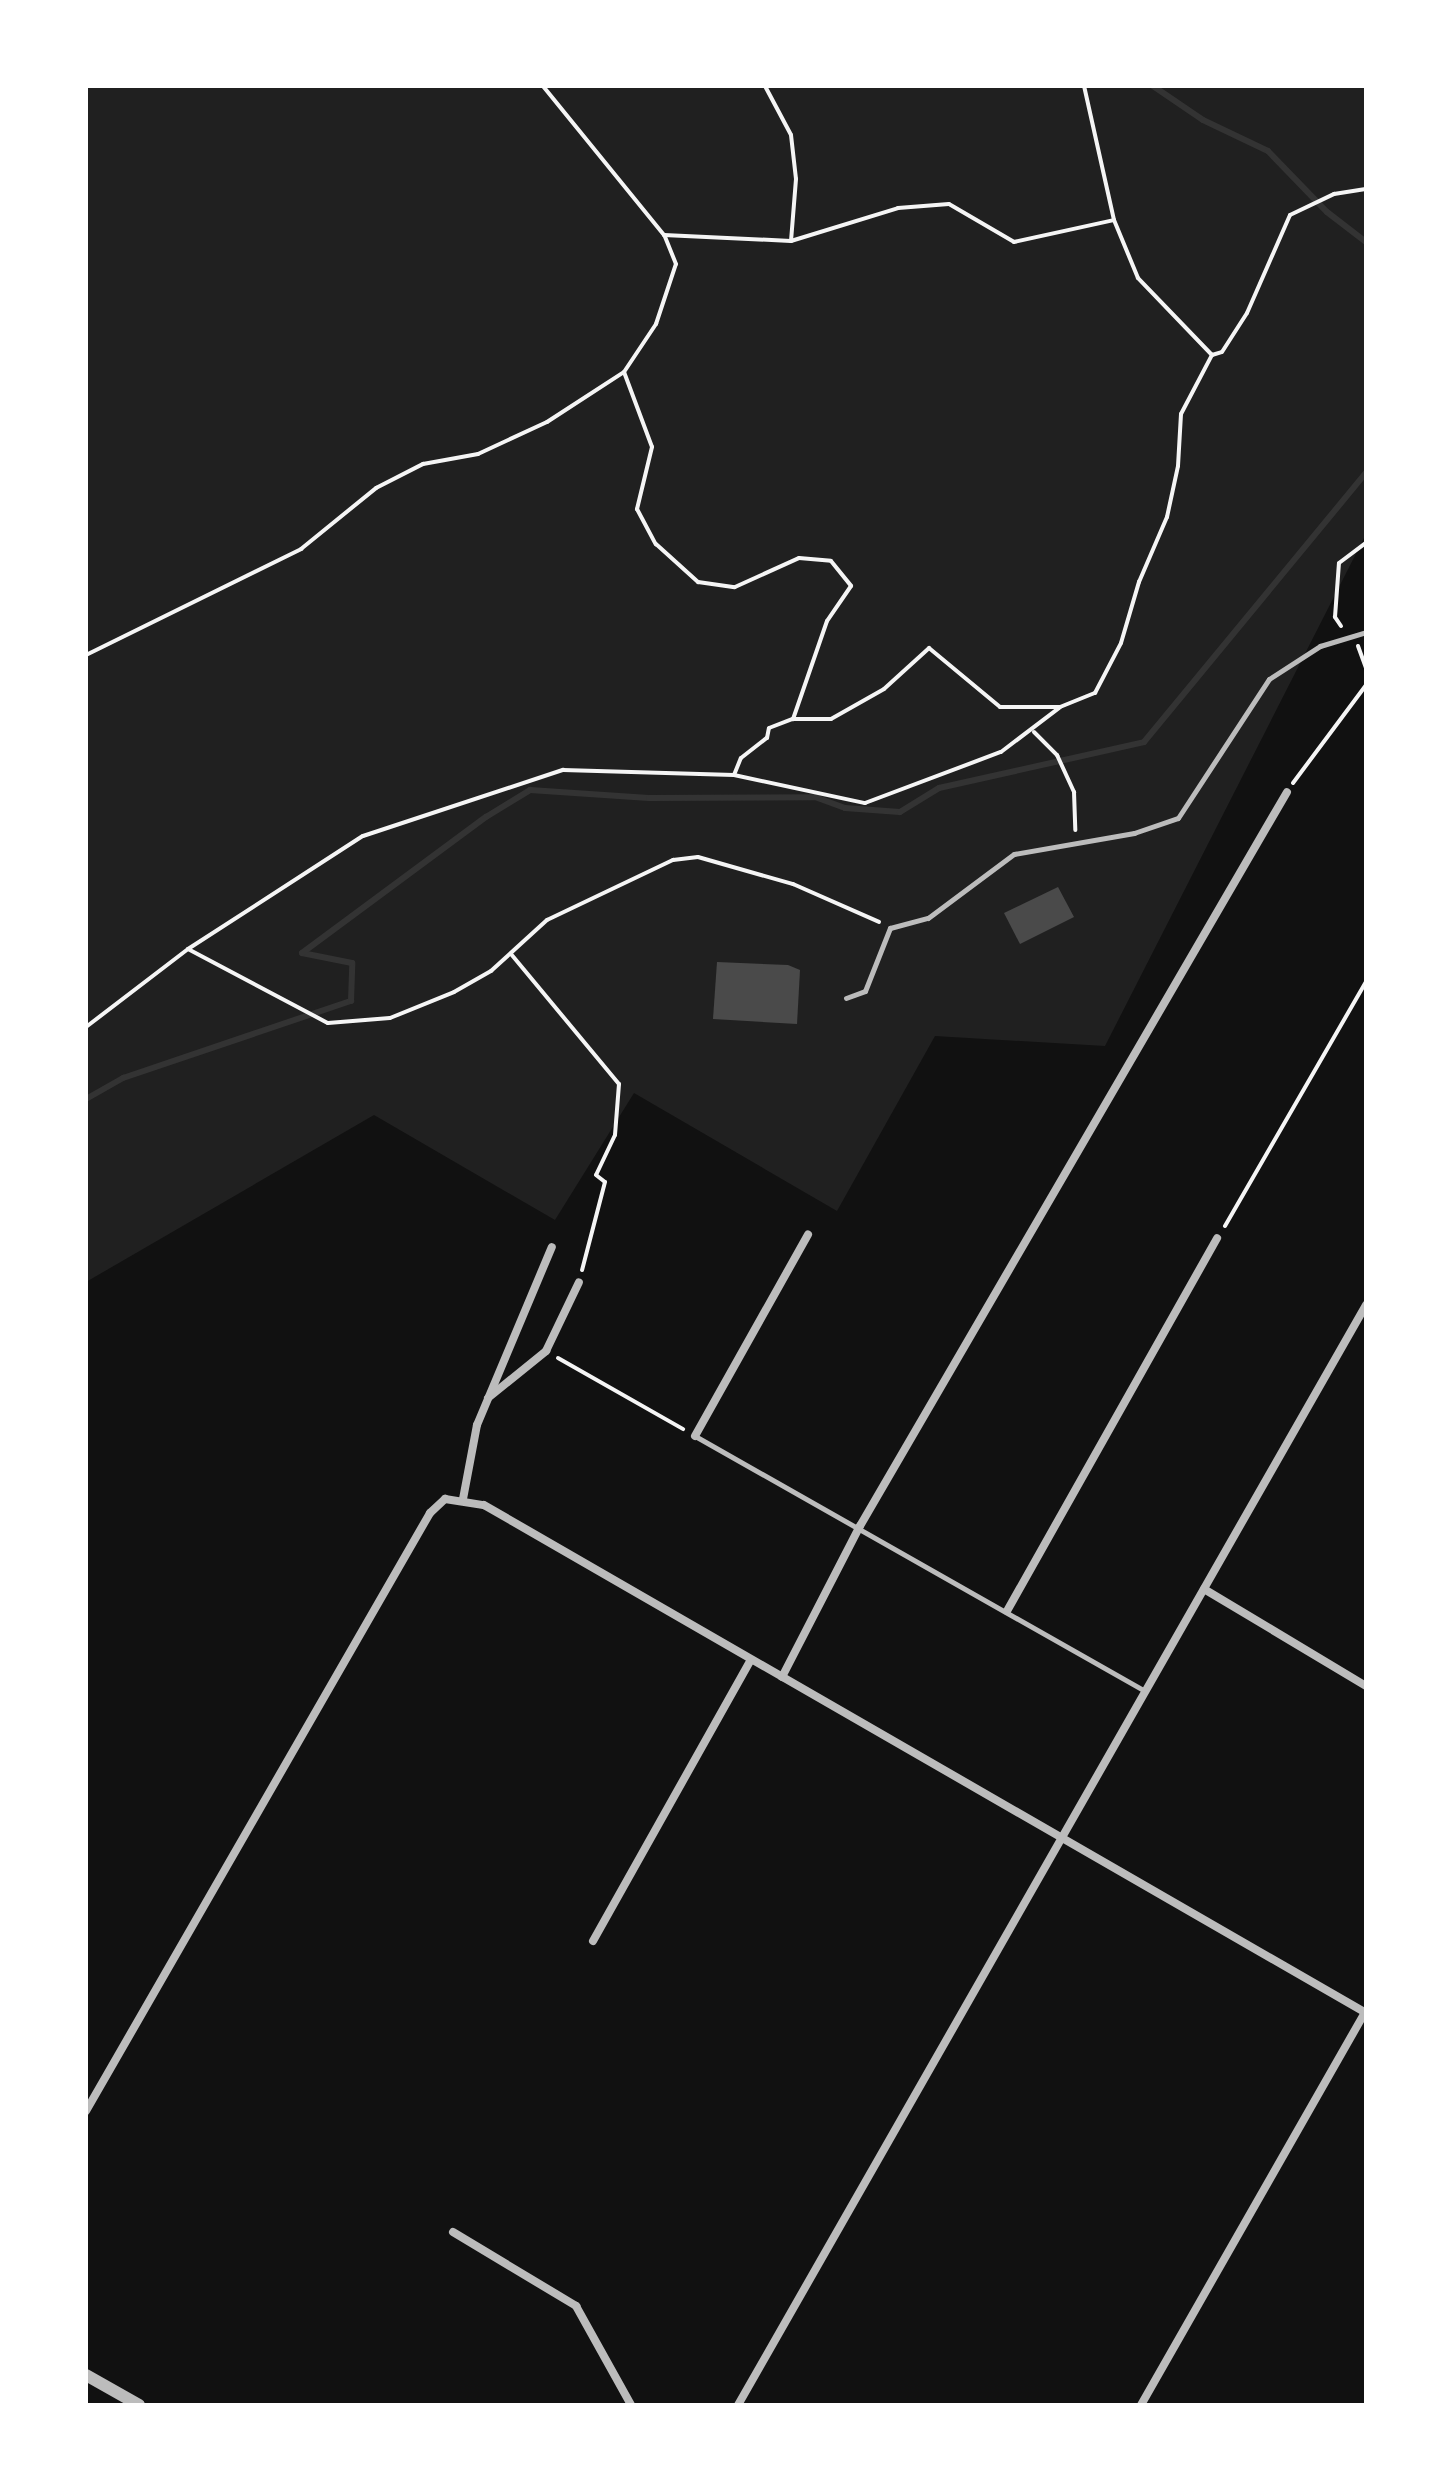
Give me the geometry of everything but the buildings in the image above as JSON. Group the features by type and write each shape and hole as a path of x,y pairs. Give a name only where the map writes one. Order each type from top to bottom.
{"street":[{"path":"782,1677 860,1526 1287,792"},
{"path":"695,1436 808,1235"},
{"path":"1007,1611 1217,1238"},
{"path":"463,1499 477,1425 552,1247"},
{"path":"488,1398 546,1351 579,1282"},
{"path":"738,2405 1366,1305"},
{"path":"86,2111 430,1513 445,1499 463,1499 484,1505 1366,2013 1141,2405"},
{"path":"1204,1589 1366,1686"},
{"path":"593,1941 751,1660"},
{"path":"453,2232 576,2306 631,2405"},
{"path":"86,2375 139,2405"}],"lane":[{"path":"846,998 865,991 890,928 928,918 1014,854 1075,840 1134,833 1178,818 1269,679 1350,633 1366,632"},
{"path":"695,1436 860,1526 1145,1691"}],"path":[{"path":"86,655 301,549 376,488 423,464 478,454 547,422 624,372 656,324 676,264 664,235 543,86"},
{"path":"765,86 791,135 796,179 791,241"},
{"path":"1084,86 1114,220 1138,278 1212,355"},
{"path":"86,1027 188,949 363,836 563,770 734,775 865,803 1001,752 1034,731 1060,707 1095,693 1121,643 1167,517 1178,466 1181,414 1212,355 1222,352 1247,313 1290,215 1334,194 1366,189"},
{"path":"664,235 791,241 898,208 949,204 1014,242 1114,220"},
{"path":"624,372 652,447 637,509 656,544 698,582 735,587 799,558 831,561 851,586 827,621 793,719"},
{"path":"1366,543 1339,563 1335,617 1350,633 1366,668"},
{"path":"734,775 741,758 767,738 769,728 793,719 831,719 884,689 929,648 1000,707 1060,707"},
{"path":"1287,792 1366,685"},
{"path":"1034,731 1057,755 1074,792 1075,840"},
{"path":"188,949 328,1023 390,1018 454,992 511,954 547,920 673,860 698,857 793,884 890,928"},
{"path":"511,954 619,1084 615,1135 596,1175 605,1182 579,1282"},
{"path":"1217,1238 1366,982"},
{"path":"546,1351 695,1436"}],"shaded area":[{"path":"86,86 1366,86 1366,534 1105,1046 935,1036 837,1211 634,1093 555,1220 374,1115 86,1282"}],"waterway":[{"path":"1153,86 1203,120 1268,151 1327,212 1366,242"},
{"path":"86,1099 123,1078 351,1001 352,963 302,953 486,817 530,790 649,798 815,797 845,808 900,812 939,788 1144,742 1366,473"}]}
